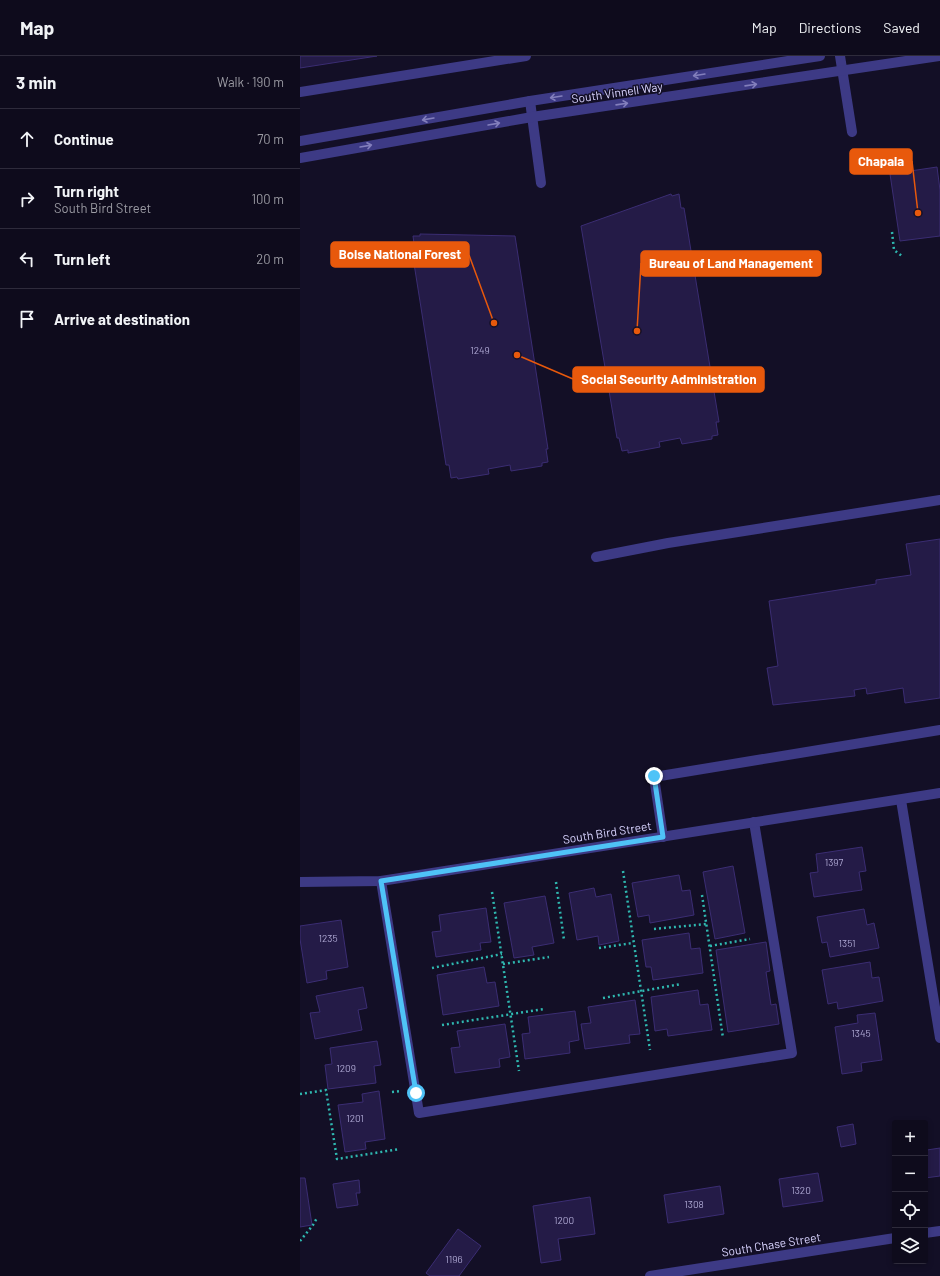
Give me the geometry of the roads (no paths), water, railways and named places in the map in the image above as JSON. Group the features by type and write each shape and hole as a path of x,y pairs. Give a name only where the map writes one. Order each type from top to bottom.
{"street":[{"path":"300,92 526,56"},
{"name":"South Vinnell Way","path":"300,141 530,101 820,56"},
{"path":"840,56 852,132"},
{"name":"South Vinnell Way","path":"300,158 532,117 939,56"},
{"path":"530,101 542,183"},
{"path":"344,133 347,150"},
{"path":"596,557 668,543 940,500"},
{"path":"663,837 654,776 940,730"},
{"name":"South Bird Street","path":"300,882 381,881 940,793"},
{"path":"901,800 940,1038"},
{"path":"381,881 419,1113 427,1112 792,1053 754,822"},
{"path":"928,1233 940,1231"},
{"name":"South Chase Street","path":"650,1276 892,1238"}],"place":[{"name":"Chapala","path":"918,213"},
{"name":"Boise National Forest","path":"494,323"},
{"name":"Bureau of Land Management","path":"637,331"},
{"name":"Social Security Administration","path":"517,355"}]}
